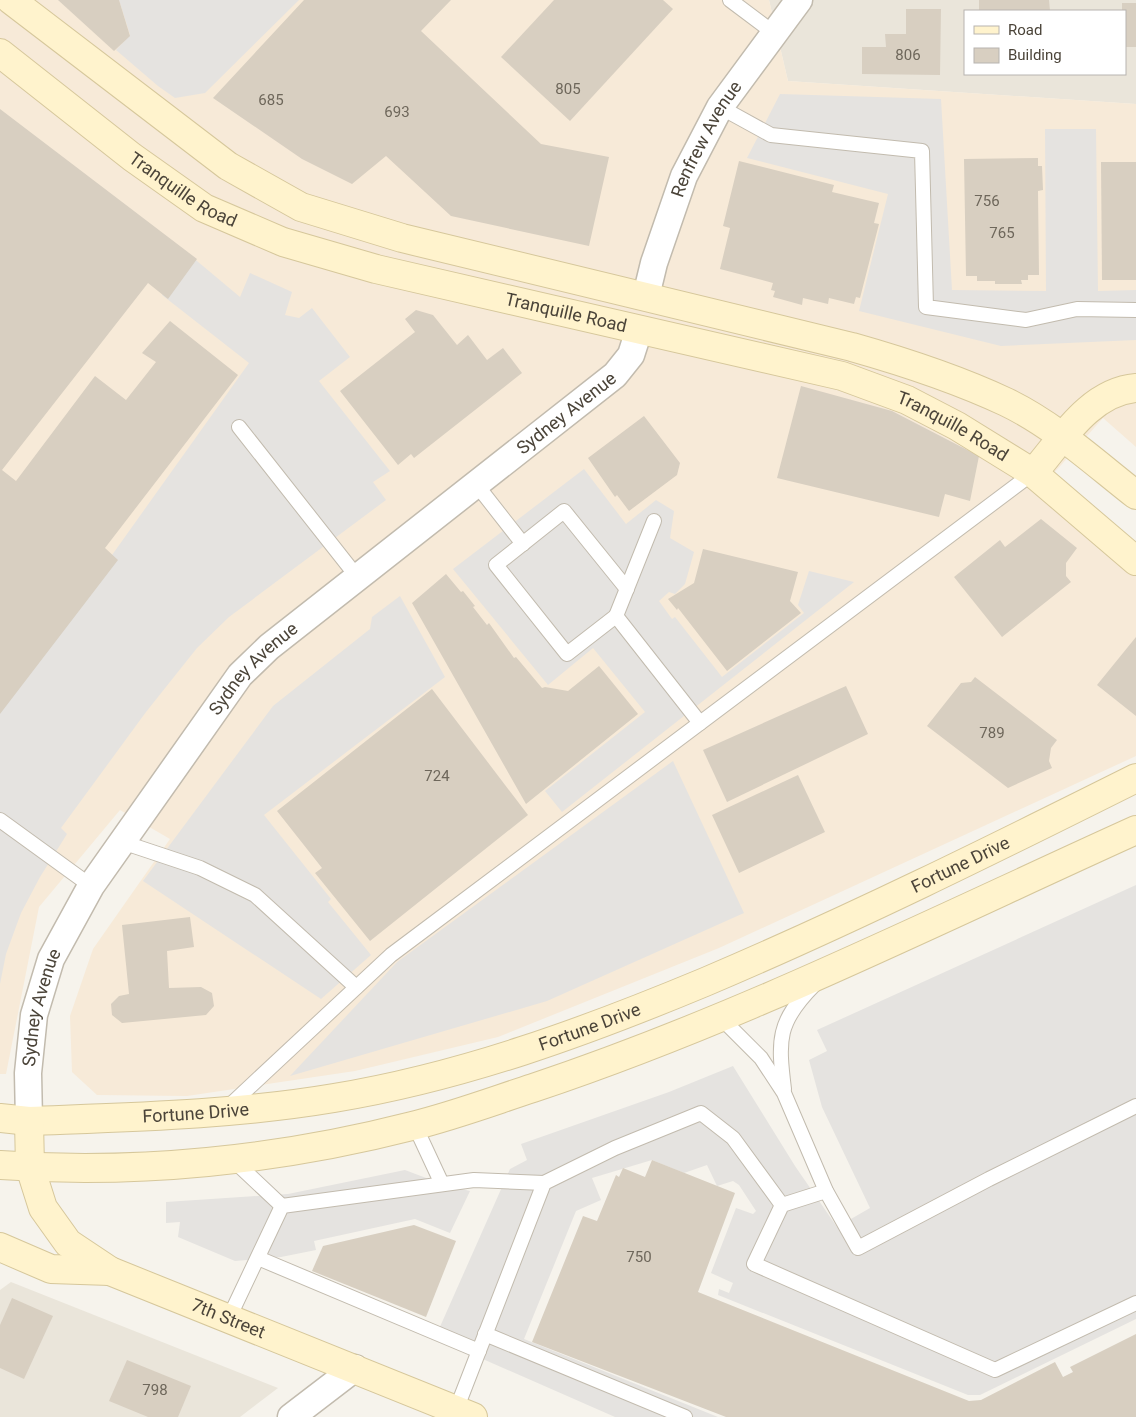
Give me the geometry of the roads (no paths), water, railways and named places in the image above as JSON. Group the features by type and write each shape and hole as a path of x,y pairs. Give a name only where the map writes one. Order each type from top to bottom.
{"main road":[{"name":"Tranquille Road","path":"11,0 228,166 302,207 402,238 646,296 921,366 1007,403 1064,438 1136,495"},
{"name":"Tranquille Road","path":"0,53 132,157 204,208 244,228 283,242 376,269 842,376 916,405 957,426 1033,473 1136,561"},
{"path":"639,330 646,296"},
{"path":"1033,473 1086,411 1108,396 1136,388"},
{"name":"Fortune Drive","path":"0,1118 29,1121 221,1113 335,1098 479,1064 576,1034 650,1005 820,932 962,865 1136,778"},
{"path":"0,1165 115,1168 233,1160 349,1141 415,1126 591,1068 720,1017 1136,830"},
{"name":"7th Street","path":"29,1121 30,1167 43,1208 68,1243 110,1271 228,1320 355,1368 464,1413"},
{"path":"0,1247 51,1269 110,1271"}],"street":[{"name":"Renfrew Avenue","path":"646,296 654,263 684,176 720,107 799,0"},
{"name":"Sydney Avenue","path":"29,1121 28,1073 34,1015 51,959 69,923 91,886 240,675 269,647 615,375 631,355 639,330"},
{"path":"291,1417 355,1368"}],"lane":[{"path":"730,0 774,33"},
{"path":"720,107 771,135 922,151 926,307 1026,320 1077,309 1136,310"},
{"path":"239,427 358,578"},
{"path":"221,1113 391,955 1033,473"},
{"path":"476,484 523,544"},
{"path":"627,589 564,511 496,565 567,654 616,616 627,589 654,521"},
{"path":"616,616 700,723"},
{"path":"0,820 91,886"},
{"path":"122,842 200,868 255,895 356,987"},
{"path":"784,1093 779,1048 785,1021 805,994 830,969"},
{"path":"720,1017 761,1058 784,1093 826,1191 858,1248 989,1178 1136,1106"},
{"path":"282,1206 474,1180 544,1183 615,1148 701,1113 733,1138 782,1205"},
{"path":"415,1126 442,1184"},
{"path":"233,1160 282,1206"},
{"path":"464,1413 479,1351 544,1183"},
{"path":"826,1191 782,1205 754,1264 995,1370 1136,1304"},
{"path":"228,1320 282,1206"},
{"path":"258,1258 479,1351"},
{"path":"485,1334 685,1417"}]}
